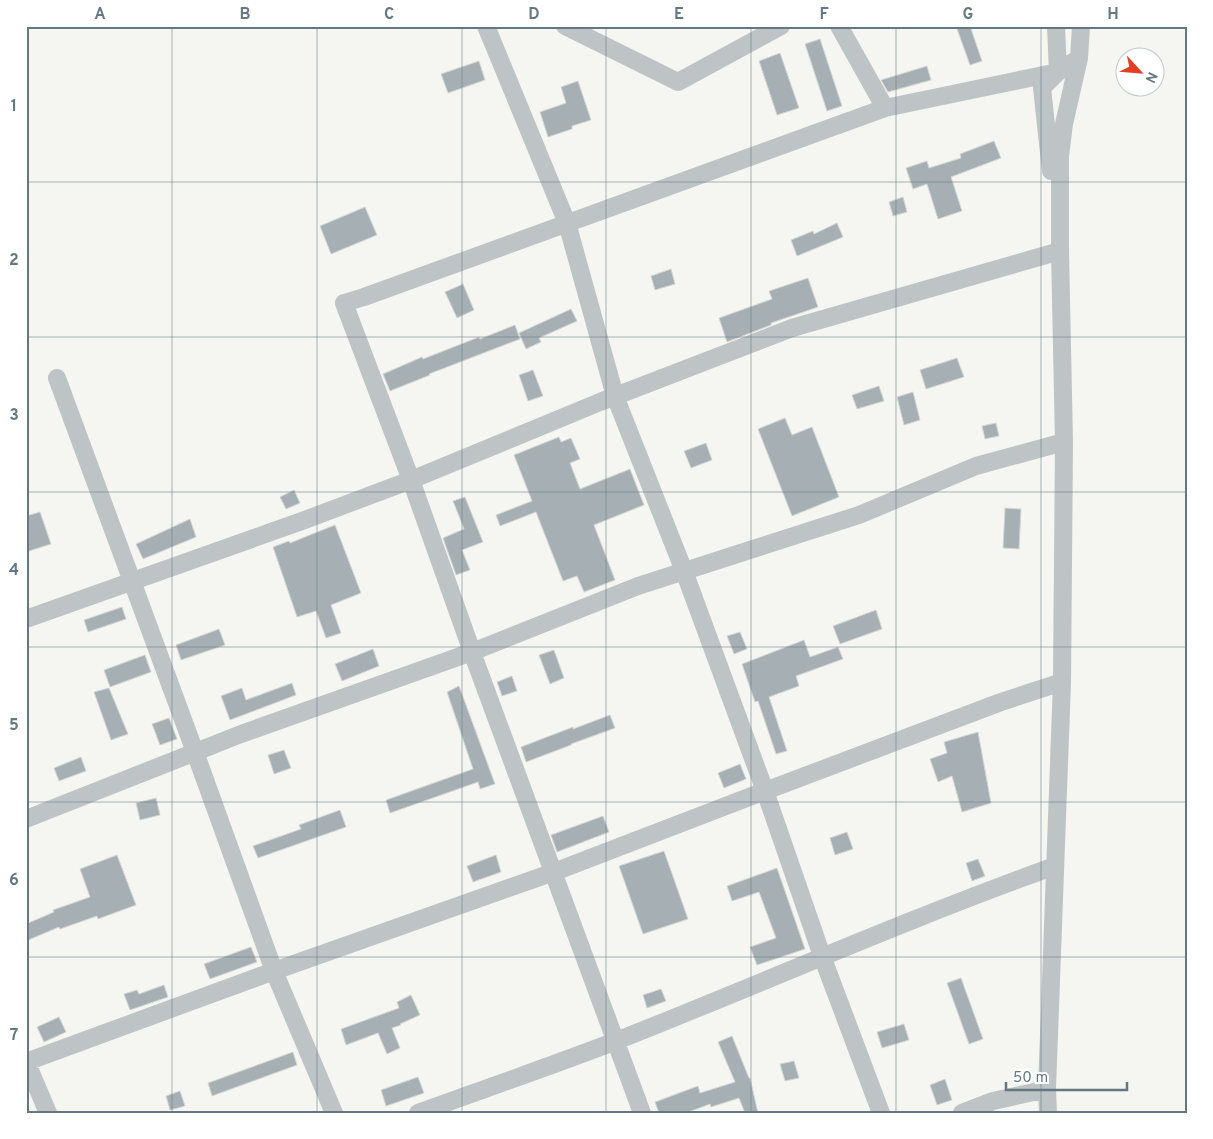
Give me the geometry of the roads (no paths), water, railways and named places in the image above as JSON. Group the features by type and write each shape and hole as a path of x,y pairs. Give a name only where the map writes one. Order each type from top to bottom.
{"street":[{"path":"486,26 567,223 615,396 684,571 765,790 822,956 881,1113"},
{"path":"566,26 678,82 781,26"},
{"path":"839,26 885,108"},
{"path":"1056,26 1058,72"},
{"path":"1048,1113 1047,1090 1062,682 1064,442 1060,156 1064,124 1079,58 1081,26"},
{"path":"1060,251 1042,88 1058,72 1079,58"},
{"path":"642,1113 472,652 411,480 344,303 885,108 1058,72"},
{"path":"26,619 302,521 411,480 615,396 792,328 1060,251"},
{"path":"57,378 274,972 334,1113"},
{"path":"26,820 195,752 472,652 638,586 859,514 976,466 1064,442"},
{"path":"48,1113 26,1061 554,872 765,790 1001,702 1062,682"},
{"path":"418,1113 616,1041 822,956 1001,885 1055,866"},
{"path":"962,1113 993,1101 1047,1090"}]}
